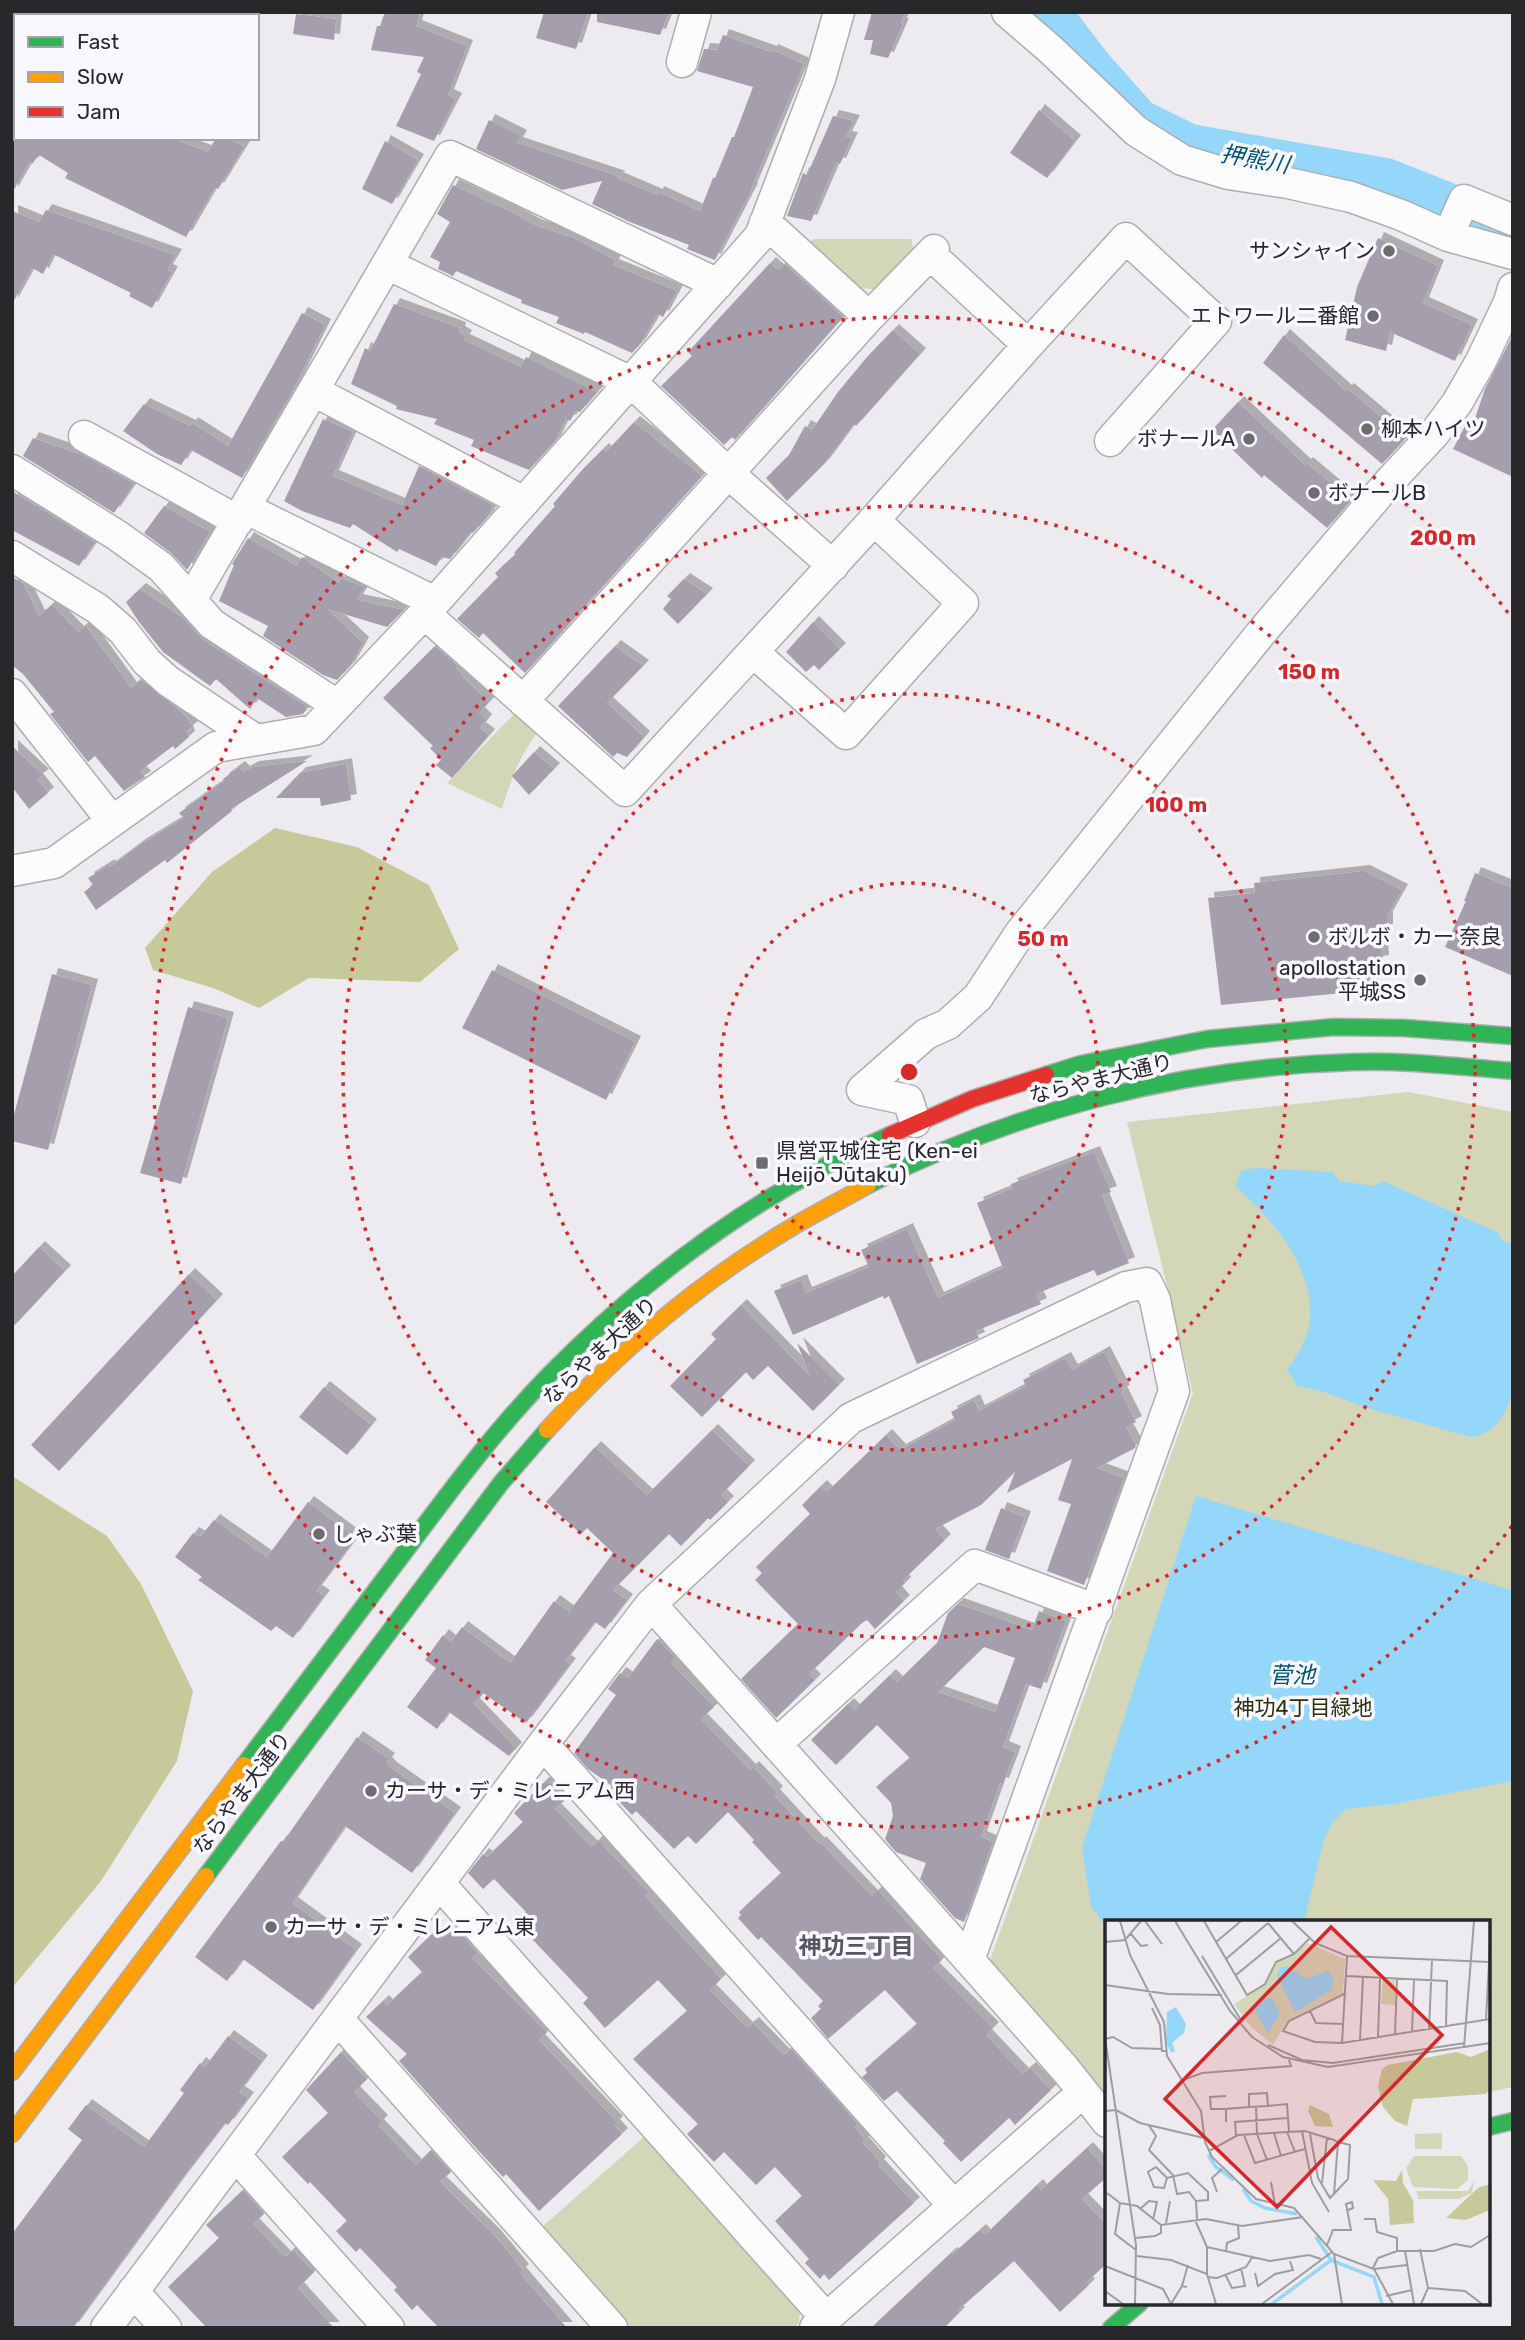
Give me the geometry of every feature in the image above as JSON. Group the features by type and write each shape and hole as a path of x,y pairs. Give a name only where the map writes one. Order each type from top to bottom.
{"street":[{"path":"682,62 696,12"},
{"path":"12,871 54,863 216,747 314,730 430,608 760,236 820,79 839,12"},
{"path":"1007,12 1051,49 1136,131 1182,160 1228,174 1289,183 1351,197 1448,236 1513,254"},
{"path":"191,600 450,156 718,284"},
{"path":"1448,236 1464,200 1513,220"},
{"path":"765,222 869,317"},
{"path":"85,436 430,608 523,701 625,791 874,520 1126,238 1216,321 1110,441"},
{"path":"523,701 727,472 932,252 1028,345"},
{"path":"387,264 631,382 832,566"},
{"path":"915,1122 908,1100 862,1090 926,1034 948,1024 978,998 1020,933 1244,654 1390,481 1434,434 1457,403 1481,361 1513,288"},
{"path":"314,391 524,502"},
{"path":"12,470 118,536 161,567 212,624 337,705"},
{"path":"753,652 846,734 963,603 874,520"},
{"path":"12,556 98,609 123,631 147,662 168,681 256,740"},
{"path":"12,694 112,821"},
{"name":"ならやま大通り","path":"12,2072 477,1455 550,1374 645,1287 736,1219 844,1155 915,1122 972,1098 1081,1064 1207,1039 1334,1027 1404,1028 1513,1036"},
{"name":"ならやま大通り","path":"12,2134 501,1483 576,1398 624,1352 723,1270 824,1206 883,1176 955,1144 1035,1116 1108,1095 1213,1073 1338,1063 1412,1063 1513,1072"},
{"path":"106,2328 651,1604 851,1418 1126,1287 1147,1283 1155,1300 1174,1391 1097,1611 969,1960"},
{"path":"776,1744 975,1565 1097,1611"},
{"path":"651,1604 1065,2069 1105,2120"},
{"path":"543,1744 954,2206"},
{"path":"439,1883 820,2323 1082,2093"},
{"path":"338,2019 612,2328"},
{"path":"1490,2127 1513,2121"},
{"path":"236,2156 389,2328"},
{"path":"133,2291 166,2328"},
{"path":"1111,2328 1138,2305"}],"green space":[{"path":"813,239 911,239 913,248 921,249 881,290 859,288 807,245"},
{"path":"520,708 541,728 517,766 502,809 447,783"},
{"path":"275,828 357,847 429,885 459,949 420,982 309,978 259,1008 213,988 153,970 145,948 212,872"},
{"name":"神功4丁目緑地","path":"1408,1092 1513,1112 1513,2087 1490,2092 1490,1920 1105,1920 1105,2093 990,1960 1193,1393 1127,1122"},
{"path":"12,1476 107,1536 141,1584 193,1691 177,1761 101,1881 12,1988"},
{"path":"645,2136 800,2306 799,2323 793,2328 629,2328 542,2227"}],"water":[{"path":"1255,1168 1333,1172 1339,1181 1374,1186 1383,1181 1497,1232 1503,1241 1513,1244 1513,1394 1498,1423 1486,1432 1471,1437 1297,1386 1287,1370 1308,1331 1309,1297 1297,1261 1287,1244 1235,1186 1241,1171"},
{"name":"菅池","path":"1196,1496 1513,1592 1513,1781 1393,1804 1346,1809 1332,1823 1324,1840 1304,1920 1105,1920 1105,1926 1091,1906 1082,1848"}],"building":[{"path":"385,12 420,12 416,26 467,46 448,95 456,99 434,141 396,126 421,74 417,72 424,57 371,50 377,26 380,26"},
{"path":"544,12 588,12 576,49 536,38"},
{"path":"597,12 669,12 660,35 597,22"},
{"path":"872,12 905,12 903,24 888,58 870,54 873,40 864,40"},
{"path":"296,14 336,19 334,40 293,34"},
{"path":"723,35 771,52 772,50 804,64 752,189 715,260 687,249 689,245 592,204 602,181 562,190 476,149 489,120 521,136 517,143 620,177 617,178 657,195 658,192 700,211 734,137 753,87 697,71 704,49 717,50"},
{"path":"1039,110 1075,141 1047,178 1010,153"},
{"path":"833,116 854,121 846,137 852,138 840,164 836,163 811,221 787,216 803,173 807,175"},
{"path":"12,138 176,140 208,152 215,140 233,140 244,147 218,189 215,187 186,237 65,178 68,173 39,155 32,164 30,162 12,193"},
{"path":"385,141 418,160 392,204 362,189"},
{"path":"453,185 535,225 574,238 615,260 613,265 677,291 663,317 658,314 632,353 585,332 584,334 556,323 559,317 521,303 522,300 456,271 453,276 438,269 440,262 430,257 450,222 437,214"},
{"path":"46,210 176,255 167,270 172,272 152,308 129,296 131,293 53,254 43,274 32,268 12,304 12,211 39,222"},
{"path":"1378,238 1438,266 1423,303 1472,325 1455,361 1390,332 1386,351 1345,340 1357,287"},
{"path":"770,263 778,270 785,264 843,317 735,440 732,437 724,445 661,386 692,356 688,352"},
{"path":"394,304 460,328 459,332 466,336 464,340 521,367 526,357 597,392 580,412 576,411 570,421 566,419 555,441 529,470 471,446 474,440 434,424 437,419 396,409 397,406 351,384 365,348 370,351"},
{"path":"302,313 325,325 293,390 242,478 191,450 181,465 157,454 123,431 144,404 190,426 192,423 228,446"},
{"path":"893,330 920,354 856,426 854,424 824,464 787,501 766,478 789,455 805,426 812,430 838,392"},
{"path":"1284,335 1346,391 1348,389 1406,438 1382,464 1263,363"},
{"path":"1513,335 1513,477 1453,449 1466,424 1472,427 1485,389"},
{"path":"1238,402 1305,465 1307,463 1351,500 1327,528 1264,475 1262,478 1212,430"},
{"path":"323,419 353,432 333,476 402,505 419,466 493,505 488,516 471,532 450,559 442,557 436,566 399,549 397,552 353,524 350,528 302,511 284,501"},
{"path":"634,422 702,476 525,673 483,633 479,638 457,619 498,577 495,573 516,554 514,553 582,470 603,449 606,452"},
{"path":"33,438 85,456 134,484 114,513 23,456"},
{"path":"12,491 95,542 79,566 12,530"},
{"path":"164,506 210,532 187,570 171,553 144,533"},
{"path":"248,538 297,566 302,557 339,583 341,578 365,587 357,600 404,610 387,627 327,609 363,643 350,666 337,680 323,675 263,636 268,626 219,601 234,565 232,564"},
{"path":"12,577 23,583 39,616 52,605 78,632 86,626 131,688 141,680 181,711 193,726 187,731 189,737 140,771 145,777 124,791 95,756 88,762 50,714 54,712 23,674 12,665"},
{"path":"684,579 707,594 678,624 663,609 671,599 667,596"},
{"path":"140,589 182,617 202,639 307,709 303,714 286,717 257,698 250,709 216,679 210,686 163,652 139,622 126,602"},
{"path":"813,622 840,649 819,670 814,665 806,672 786,652"},
{"path":"435,646 458,666 456,668 462,673 460,674 489,702 479,713 486,720 480,728 489,735 452,778 436,765 441,760 430,748 433,746 383,698"},
{"path":"615,646 643,666 607,703 644,737 627,757 617,753 613,757 558,706"},
{"path":"12,746 43,775 37,779 48,793 29,809 12,787"},
{"path":"534,752 554,769 529,795 512,776"},
{"path":"307,761 231,809 232,811 167,863 165,860 96,910 84,892 93,885 88,878 109,865 110,867 184,818 179,813 239,767 244,772 253,767"},
{"path":"346,764 351,800 321,806 320,798 276,798 300,773"},
{"name":"ボルボ・カー 奈良","path":"1364,871 1402,890 1387,917 1387,930 1381,931 1383,961 1371,963 1373,990 1221,1005 1208,898 1255,893 1254,883"},
{"path":"1475,873 1513,888 1513,976 1445,947 1466,901"},
{"path":"492,970 635,1042 606,1100 462,1028"},
{"path":"52,974 92,985 48,1150 12,1141 12,1122"},
{"path":"188,1007 228,1018 181,1184 140,1173"},
{"path":"1094,1152 1111,1192 1102,1195 1129,1263 1097,1276 1094,1270 1036,1294 1041,1304 976,1331 979,1338 917,1364 889,1296 884,1299 883,1296 793,1335 774,1291 801,1280 806,1293 869,1267 861,1250 907,1229 938,1298 1003,1268 977,1203 1013,1188 1011,1184"},
{"path":"39,1247 65,1271 12,1328 12,1276"},
{"path":"189,1274 217,1300 59,1471 31,1445"},
{"path":"741,1305 810,1376 797,1343 839,1385 813,1411 768,1366 753,1380 746,1372 702,1417 670,1386 716,1339 711,1334"},
{"path":"1104,1352 1136,1422 1126,1427 1136,1445 1097,1468 1124,1478 1084,1585 1047,1571 1071,1504 1058,1500 1072,1459 1007,1493 1015,1472 981,1505 935,1529 945,1540 903,1580 905,1583 896,1592 904,1601 875,1629 867,1620 862,1623 809,1674 815,1680 776,1718 741,1679 798,1624 755,1580 762,1573 756,1567 810,1514 802,1505 821,1486 827,1492 886,1435 900,1450 955,1420 951,1412 974,1400 979,1411 1026,1386 1023,1380 1065,1358 1072,1370"},
{"path":"324,1387 371,1425 347,1455 299,1417"},
{"path":"712,1430 749,1466 721,1495 728,1502 681,1546 669,1534 613,1590 627,1600 605,1629 595,1622 565,1661 570,1664 526,1723 483,1693 474,1704 516,1748 509,1756 449,1712 437,1729 407,1707 436,1668 425,1660 443,1635 451,1642 462,1627 510,1663 554,1601 569,1612 613,1553 587,1528 581,1534 546,1502 595,1447 647,1495"},
{"path":"308,1502 356,1538 316,1591 324,1596 293,1638 276,1626 271,1631 198,1580 202,1577 175,1557 193,1533 200,1537 214,1520 267,1557"},
{"path":"1001,1508 1025,1517 1009,1559 985,1550"},
{"path":"958,1604 1032,1630 1039,1611 1066,1621 1041,1689 1026,1684 1003,1747 1015,1752 1003,1784 1000,1783 981,1837 993,1842 964,1922 955,1918 920,1879 926,1863 896,1852 885,1839 893,1816 891,1803 876,1787 910,1758 877,1725 836,1765 811,1740 848,1704 854,1710 890,1675 897,1682 937,1643 948,1613","holes":["984,1647 1015,1658 995,1712 938,1692"]},
{"path":"657,1639 675,1657 671,1663 714,1707 701,1719 750,1770 753,1767 777,1792 774,1795 819,1844 820,1842 872,1896 878,1890 942,1960 933,1968 993,2028 986,2035 1023,2074 1030,2068 1051,2090 1015,2125 1009,2118 961,2162 943,2143 945,2141 897,2091 884,2101 862,2077 867,2073 865,2069 917,2024 885,1990 828,2039 811,2018 821,2009 818,2006 823,2001 761,1937 758,1940 738,1918 741,1915 739,1912 781,1873 728,1812 696,1844 688,1836 674,1849 636,1811 632,1815 608,1790 612,1786 588,1769 574,1753 616,1695 608,1689 620,1673 628,1678"},
{"path":"357,1737 389,1759 386,1763 391,1768 455,1813 412,1873 345,1826 292,1903 356,1950 313,2010 243,1959 227,1981 195,1957 281,1841 283,1842"},
{"path":"543,1783 550,1783 566,1799 555,1809 592,1847 598,1840 649,1893 645,1896 721,1979 710,1990 747,2028 753,2023 784,2055 791,2049 858,2124 854,2127 865,2139 862,2142 880,2162 878,2165 914,2203 829,2280 824,2274 820,2279 805,2263 809,2259 775,2221 802,2196 775,2167 756,2185 724,2152 714,2162 687,2134 698,2124 633,2059 687,2011 658,1980 605,2028 583,2003 588,1998 516,1922 526,1912 494,1879 483,1889 468,1873 483,1854 487,1857 523,1822 514,1813"},
{"path":"455,1927 478,1953 472,1958 547,2032 539,2040 617,2122 614,2125 622,2134 539,2211 506,2174 503,2177 399,2061 407,2054 366,2017 383,2001 387,2005 422,1972 408,1957 435,1931 442,1939"},
{"path":"228,2036 262,2061 239,2092 248,2098 181,2180 73,2328 12,2328 12,2234 82,2140 68,2129 86,2105 144,2147 184,2093 180,2090 200,2063 205,2067"},
{"path":"341,2052 367,2079 354,2092 382,2121 378,2125 416,2165 431,2150 451,2172 440,2182 495,2236 523,2270 520,2273 567,2328 439,2328 417,2305 412,2310 394,2290 397,2287 360,2248 356,2252 336,2231 347,2221 282,2157 328,2113 306,2090"},
{"path":"1087,2148 1105,2168 1105,2179 1082,2199 1105,2223 1105,2265 1087,2282 1089,2285 1060,2312 1014,2261 957,2311 959,2313 944,2328 871,2328 951,2253 980,2230 985,2235 1037,2185 1041,2190"},
{"path":"243,2190 264,2214 253,2224 285,2257 293,2250 314,2272 298,2288 334,2328 207,2328 168,2287 219,2238 206,2225"}],"waterway":[{"name":"押熊川","path":"1041,12 1054,21 1090,68 1138,122 1189,147 1385,181 1504,228"}],"traffic: fast":[{"path":"1046,1075 1081,1064 1207,1039 1334,1027 1404,1028 1513,1036"},
{"path":"868,1185 984,1134 1104,1097 1166,1083 1228,1073 1354,1062 1414,1063 1513,1071"},
{"path":"244,1765 472,1463 550,1374 627,1303 709,1238 797,1182 890,1135"},
{"path":"206,1876 501,1483 547,1430"},
{"path":"1490,2127 1513,2121"},
{"path":"1111,2328 1138,2305"}],"traffic: slow":[{"path":"547,1430 601,1374 689,1298 784,1232 868,1185"},
{"path":"12,2072 244,1765"},
{"path":"12,2134 206,1876"}],"traffic: jam":[{"path":"890,1135 972,1099 1046,1075"}],"place":[{"name":"サンシャイン","path":"1389,251"},
{"name":"エトワール二番館","path":"1373,316"},
{"name":"柳本ハイツ","path":"1367,429"},
{"name":"ボナールA","path":"1249,439"},
{"name":"ボナールB","path":"1314,493"},
{"name":"ボルボ・カー 奈良","path":"1314,937"},
{"name":"apollostation 平城SS","path":"1420,980"},
{"name":"県営平城住宅 (Ken-ei Heijō Jūtaku)","path":"762,1163"},
{"name":"しゃぶ葉","path":"319,1534"},
{"name":"カーサ・デ・ミレニアム西","path":"371,1791"},
{"name":"カーサ・デ・ミレニアム東","path":"271,1927"}],"district":[{"name":"神功三丁目","path":"856,1946"}]}
